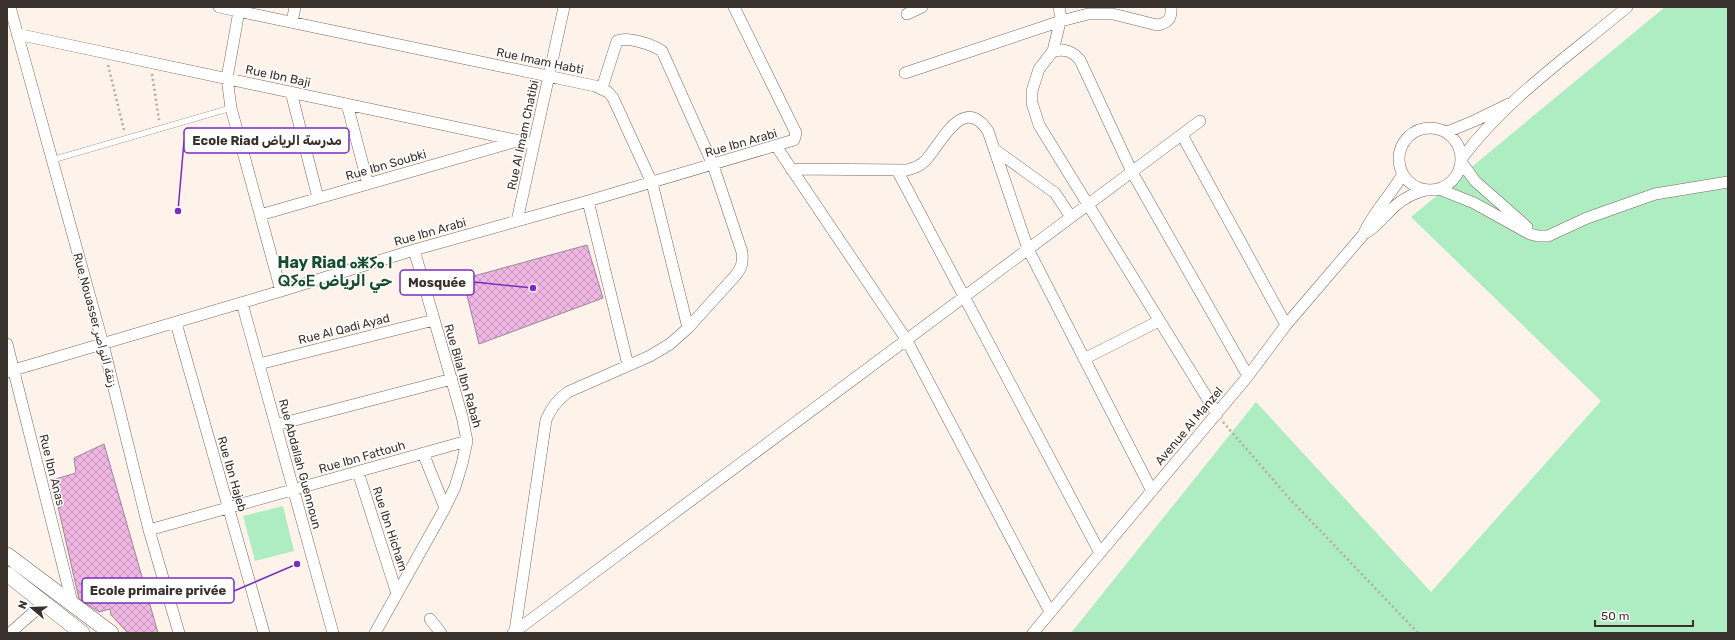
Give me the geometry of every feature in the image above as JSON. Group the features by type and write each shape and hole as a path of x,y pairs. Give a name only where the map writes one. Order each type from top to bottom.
{"main road":[{"path":"7,555 72,602 111,633"},
{"path":"7,574 82,633"}],"street":[{"name":"Rue Nouasser زنقة النواصر","path":"10,7 103,344 149,530 179,633"},
{"name":"Rue Imam Habti","path":"219,7 602,88"},
{"path":"292,22 295,7"},
{"name":"Rue Al Imam Chatibi","path":"517,221 564,7"},
{"name":"Rue Ibn Arabi","path":"10,371 176,323 414,250 792,142 796,133 734,7"},
{"path":"907,14 922,7"},
{"path":"1059,7 1061,21 1054,51 1039,69 1034,80 1032,97 1034,114 1217,414"},
{"path":"905,73 1061,21 1088,14 1124,12 1157,25 1164,24 1169,21 1171,16 1171,7"},
{"path":"1538,236 1471,177 1462,161 1458,143 1447,132 1437,128 1427,127 1417,130 1409,136 1403,144 1399,154 1403,174 1409,182 1418,188 1426,190 1439,189 1447,185 1459,172 1462,161 1482,134 1513,102 1628,7"},
{"path":"239,11 227,78 231,108 282,291"},
{"name":"Rue Ibn Baji","path":"17,34 534,144"},
{"path":"514,632 546,420 551,409 558,399 568,392 650,356 670,344 688,328 735,276 741,269 743,261 742,252 713,165 662,51 656,47 622,39 618,41 602,88 613,98 652,183 688,328"},
{"path":"1054,51 1063,50 1073,53 1080,60 1132,172 1248,376"},
{"path":"291,92 318,198"},
{"path":"1447,132 1513,102"},
{"path":"347,104 368,184"},
{"path":"791,168 907,170 916,167 925,161 954,124 963,118 973,118 982,123 988,132 1028,249 1152,491"},
{"path":"514,632 1200,121"},
{"path":"1182,135 1286,325"},
{"name":"Rue Ibn Soubki","path":"260,215 519,141"},
{"path":"776,146 906,339 1050,612"},
{"path":"994,149 1055,193 1072,217"},
{"path":"897,170 1100,553"},
{"name":"Avenue Al Manzel","path":"1363,235 1369,222 1391,194 1403,174"},
{"path":"1439,189 1464,198 1523,230 1538,236 1548,236 1587,218 1655,194 1728,182"},
{"name":"Avenue Al Manzel","path":"1033,633 1217,414 1248,376 1286,325 1363,235 1376,226 1401,201 1416,192 1426,190"},
{"path":"588,201 628,365"},
{"name":"Rue Bilal Ibn Rabah","path":"375,633 445,508 462,464 467,441 466,429 414,250"},
{"name":"Rue Abdallah Guennoun","path":"242,303 333,633"},
{"name":"Rue Al Qadi Ayad","path":"259,364 434,320"},
{"path":"1084,360 1159,321"},
{"name":"Rue Ibn Hajeb","path":"176,323 264,633"},
{"name":"Rue Ibn Anas","path":"7,344 10,371 72,602"},
{"path":"276,425 452,379"},
{"name":"Rue Ibn Fattouh","path":"149,530 467,441"},
{"path":"423,453 445,508"},
{"name":"Rue Ibn Hicham","path":"358,472 397,594"},
{"path":"10,633 44,602"},
{"path":"430,619 441,633"}],"lane":[{"path":"52,160 231,108"}],"path":[{"path":"105,52 126,138"},
{"path":"150,62 160,129"},
{"path":"1217,414 1289,498 1418,633"}],"green space":[{"path":"1665,7 1728,7 1728,633 1071,633 1256,402 1431,592 1601,401 1411,217"},
{"path":"283,506 294,551 255,561 243,516"}],"building":[{"path":"587,245 603,298 479,344 463,279"},
{"path":"104,444 158,633 128,633 111,615 110,609 99,612 79,599 52,480 76,473 74,458"}],"place":[{"name":"Ecole Riad مدرسة الرياض","path":"178,211"},
{"name":"Mosquée","path":"533,288"},
{"name":"Ecole primaire privée","path":"297,564"}],"district":[{"name":"Hay Riad ⴰⵥⵢⴰ ⵏ ⵕⵢⴰⴹ حي الرياض","path":"335,271"}]}
